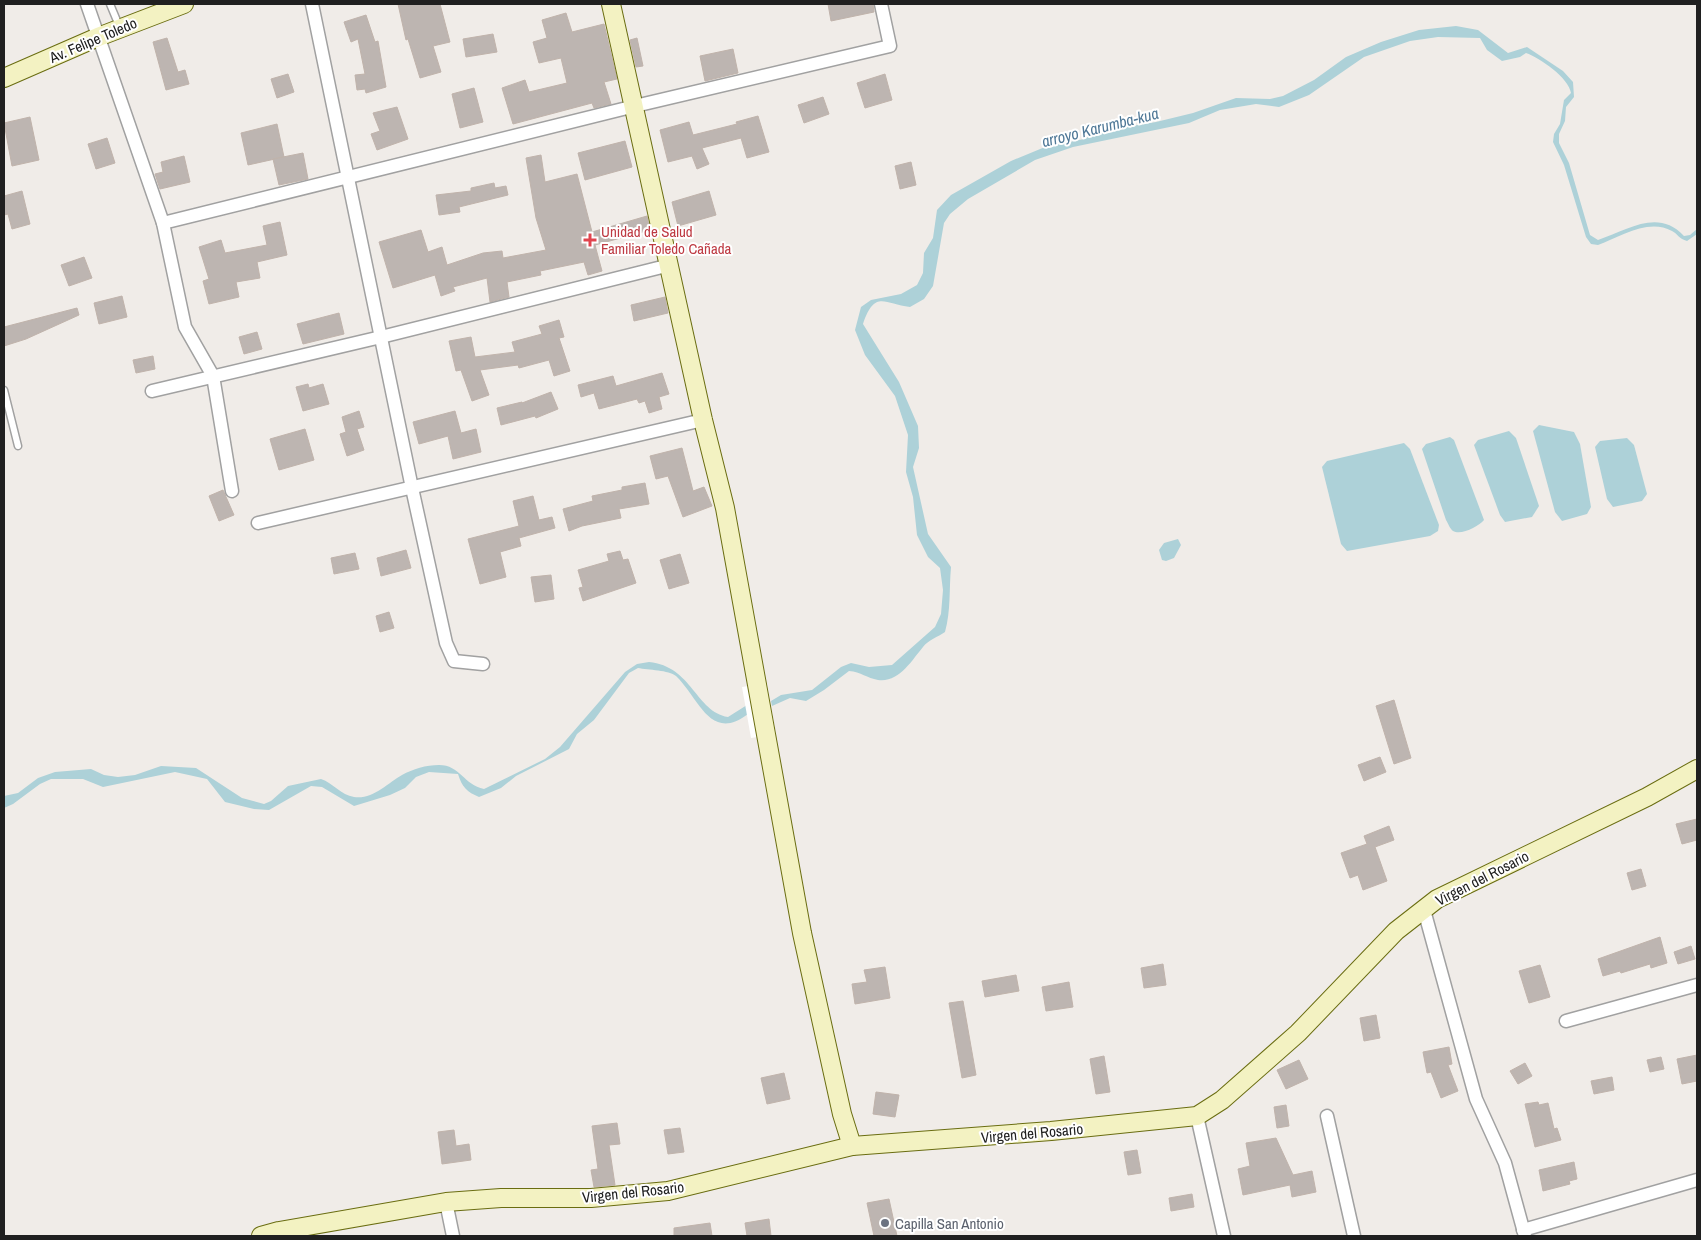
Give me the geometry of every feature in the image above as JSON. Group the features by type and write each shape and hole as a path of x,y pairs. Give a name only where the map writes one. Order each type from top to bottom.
{"street":[{"path":"87,4 163,223 184,327 213,376 232,492"},
{"path":"312,4 446,643 454,661 483,664"},
{"path":"611,4 636,106 703,420 726,508 802,933 842,1114 852,1146"},
{"path":"163,223 348,176 890,46 881,4"},
{"name":"Av. Felipe Toledo","path":"4,78 173,6"},
{"path":"152,391 381,337 670,265"},
{"path":"258,523 703,420"},
{"name":"Virgen del Rosario","path":"261,1236 446,1202 501,1198 591,1198 668,1191 852,1146 1051,1131 1197,1116 1222,1100 1298,1033 1396,931 1437,899 1646,797 1697,769"},
{"path":"1424,910 1476,1099 1505,1163 1524,1233 1697,1180"},
{"path":"1566,1021 1697,985"},
{"path":"1197,1116 1224,1236"},
{"path":"1327,1116 1354,1236"},
{"path":"446,1202 453,1236"}],"lane":[{"path":"110,4 120,28"},
{"path":"4,390 18,446"}],"water":[{"path":"1456,26 1478,30 1508,53 1527,47 1563,71 1573,82 1574,97 1566,107 1565,121 1559,134 1559,143 1569,163 1590,235 1598,240 1632,227 1653,222 1664,223 1684,236 1690,235 1697,229 1697,234 1687,241 1672,231 1653,227 1634,230 1598,245 1591,244 1586,237 1564,165 1553,142 1554,134 1560,124 1564,100 1571,93 1569,87 1560,75 1539,59 1526,53 1520,57 1502,61 1487,50 1480,38 1438,37 1410,41 1364,57 1309,95 1279,107 1256,104 1220,110 1189,123 1073,147 1035,160 968,199 950,214 944,223 933,286 924,299 910,307 881,301 876,302 867,313 863,324 899,382 918,426 919,448 913,467 928,534 951,567 949,608 945,632 930,640 899,674 892,678 878,680 849,671 806,701 790,698 772,706 771,701 781,695 812,690 841,667 851,663 869,667 892,665 935,627 941,614 943,590 940,568 928,557 917,535 913,497 906,472 908,435 895,396 865,355 855,330 861,307 871,300 901,294 917,285 923,273 924,253 933,238 937,210 951,195 1011,161 1045,147 1084,139 1106,127 1126,127 1156,122 1193,113 1236,98 1270,99 1283,96 1314,80 1346,57 1381,42 1419,30"},
{"path":"1539,425 1574,432 1580,444 1591,507 1587,514 1562,521 1555,512 1533,431"},
{"path":"1509,431 1516,438 1539,506 1532,517 1505,522 1500,515 1474,445 1478,440"},
{"path":"1450,437 1454,440 1484,520 1478,525 1461,532 1453,531 1446,520 1422,449 1426,444"},
{"path":"1627,438 1634,445 1647,494 1642,501 1613,507 1607,499 1595,447 1600,441"},
{"path":"1404,443 1410,449 1439,525 1438,531 1430,536 1347,551 1341,544 1322,467 1327,461"},
{"path":"1178,539 1181,545 1174,558 1166,561 1162,560 1159,550 1164,543"},
{"path":"649,662 663,665 675,672 708,707 717,713 728,717 747,705 748,714 735,722 724,723 715,721 706,714 676,676 664,671 638,668 629,673 594,720 577,734 569,749 516,776 501,788 479,797 466,789 458,774 429,772 416,777 405,788 390,795 354,806 322,787 311,786 269,810 254,809 225,802 207,779 175,772 103,787 83,779 51,779 40,784 13,804 4,808 4,796 18,793 38,778 55,772 91,769 104,775 118,777 135,775 161,766 196,768 242,798 264,804 271,801 288,786 321,779 349,796 367,796 406,773 434,765 452,768 471,784 484,789 545,759 560,747 625,672 637,664"}],"pier":[{"path":"767,683 776,734 751,738 742,687"}],"building":[{"path":"398,4 440,4 450,42 433,46 441,72 420,78 408,39 406,40"},
{"path":"828,4 873,4 874,12 831,21"},
{"path":"566,13 572,32 604,24 617,79 604,82 611,104 594,108 592,103 513,124 502,88 525,80 529,92 567,83 561,58 539,63 533,42 547,38 542,20"},
{"path":"366,15 375,42 378,41 386,87 366,93 365,89 357,90 355,75 365,74 358,39 351,42 344,22"},
{"path":"493,34 497,52 466,57 463,39"},
{"path":"167,38 178,72 185,70 189,84 166,90 153,42"},
{"path":"637,38 643,66 636,67 630,40"},
{"path":"733,49 738,73 705,81 700,56"},
{"path":"288,74 294,92 277,98 271,79"},
{"path":"885,74 892,100 865,108 857,83"},
{"path":"474,88 483,122 460,128 452,94"},
{"path":"823,97 829,114 804,123 798,105"},
{"path":"397,107 408,139 377,150 371,134 380,131 373,113"},
{"path":"758,116 769,152 747,158 741,138 702,148 709,164 697,169 692,156 668,162 660,130 689,122 693,135 737,124 736,122"},
{"path":"30,117 39,160 12,166 4,123"},
{"path":"277,124 284,157 248,165 241,133"},
{"path":"107,138 115,163 96,169 88,144"},
{"path":"625,141 632,167 585,180 578,153"},
{"path":"303,153 308,179 279,185 273,159"},
{"path":"541,155 545,182 577,174 592,232 647,216 650,230 595,245 602,271 588,275 584,262 540,271 541,275 507,282 509,297 490,302 487,278 453,287 455,291 441,296 435,275 393,288 379,242 421,230 428,252 442,247 447,265 483,253 502,251 503,258 546,250 536,218 526,158"},
{"path":"184,156 190,182 160,189 155,174 163,172 161,162"},
{"path":"911,162 916,185 900,189 895,166"},
{"path":"494,183 495,188 506,186 508,195 459,207 460,212 439,215 436,195 471,191 471,188"},
{"path":"22,191 30,224 12,229 8,214 4,215 4,196"},
{"path":"709,191 716,215 678,226 672,202"},
{"path":"280,222 287,255 257,262 260,278 236,282 239,297 209,304 203,281 209,279 199,247 221,240 225,253 267,245 263,226"},
{"path":"84,257 92,278 69,286 61,265"},
{"path":"122,296 127,317 99,324 94,303"},
{"path":"665,297 668,313 634,321 631,305"},
{"path":"77,308 79,315 26,339 4,346 4,327"},
{"path":"339,313 344,334 303,344 297,324"},
{"path":"559,320 564,337 559,338 570,371 554,376 549,360 519,368 518,365 480,370 489,395 472,401 461,370 456,371 449,341 471,337 475,357 515,352 512,342 542,334 539,326"},
{"path":"257,332 262,349 244,354 239,337"},
{"path":"153,356 155,369 136,373 133,360"},
{"path":"662,373 669,394 659,397 662,409 649,413 645,401 639,403 637,399 599,409 594,393 581,397 578,385 613,376 616,386"},
{"path":"308,384 309,388 323,384 329,404 303,411 296,387"},
{"path":"551,392 558,409 536,418 535,416 501,425 497,408 522,403"},
{"path":"359,411 364,427 357,429 364,450 347,456 340,434 346,432 342,417"},
{"path":"455,411 461,433 476,429 481,452 453,459 448,436 419,444 413,422"},
{"path":"305,429 314,460 279,470 270,439"},
{"path":"682,448 693,491 704,487 712,506 683,517 668,476 656,479 650,456"},
{"path":"645,483 649,504 619,509 621,518 582,526 569,531 563,509 593,501 592,496 622,490 622,487"},
{"path":"223,490 234,515 219,521 209,496"},
{"path":"533,496 539,520 552,517 555,528 519,538 521,546 500,552 506,577 480,584 468,539 519,526 513,501"},
{"path":"406,550 411,568 381,576 377,558"},
{"path":"620,551 623,560 628,559 636,583 583,601 579,588 583,587 578,570 609,561 607,554"},
{"path":"355,553 359,569 334,574 331,558"},
{"path":"680,554 689,583 669,589 660,560"},
{"path":"551,575 554,599 535,602 531,577"},
{"path":"389,612 394,628 380,632 376,616"},
{"path":"1394,700 1411,758 1394,764 1376,706"},
{"path":"1380,757 1386,772 1364,781 1358,765"},
{"path":"1697,819 1697,840 1682,844 1676,824"},
{"path":"1389,826 1394,840 1375,847 1387,881 1363,890 1358,875 1350,878 1341,853 1367,844 1364,836"},
{"path":"1641,869 1646,886 1632,890 1627,873"},
{"path":"1660,937 1667,963 1651,968 1650,964 1621,973 1620,971 1603,976 1598,959"},
{"path":"1691,946 1695,959 1678,964 1674,952"},
{"path":"1163,964 1166,985 1144,988 1141,968"},
{"path":"1540,965 1550,997 1529,1003 1519,971"},
{"path":"885,967 890,998 855,1004 852,984 867,982 864,970"},
{"path":"1016,975 1019,991 985,997 982,981"},
{"path":"1069,982 1073,1007 1046,1011 1042,987"},
{"path":"963,1001 976,1075 962,1078 949,1003"},
{"path":"1376,1015 1380,1038 1364,1041 1360,1018"},
{"path":"1449,1047 1452,1064 1448,1065 1458,1091 1441,1098 1431,1072 1427,1073 1423,1052"},
{"path":"1697,1055 1697,1081 1682,1084 1677,1059"},
{"path":"1104,1056 1110,1092 1096,1094 1090,1059"},
{"path":"1661,1057 1664,1069 1650,1072 1647,1060"},
{"path":"1299,1060 1308,1079 1286,1089 1277,1070"},
{"path":"1525,1063 1532,1076 1518,1084 1510,1071"},
{"path":"784,1073 790,1099 767,1104 761,1078"},
{"path":"1612,1077 1614,1090 1594,1094 1591,1081"},
{"path":"876,1092 899,1095 895,1117 873,1114"},
{"path":"1538,1102 1539,1105 1548,1103 1554,1129 1557,1128 1561,1140 1535,1147 1525,1104"},
{"path":"1286,1105 1289,1126 1277,1128 1274,1107"},
{"path":"617,1123 620,1144 609,1145 615,1185 594,1187 591,1170 598,1169 592,1126"},
{"path":"680,1128 684,1152 668,1154 664,1130"},
{"path":"454,1130 456,1146 469,1144 471,1160 442,1164 438,1132"},
{"path":"1276,1138 1293,1175 1312,1171 1316,1192 1292,1197 1290,1185 1243,1195 1238,1169 1250,1166 1246,1143"},
{"path":"1137,1150 1141,1173 1128,1175 1124,1152"},
{"path":"1574,1162 1577,1179 1569,1181 1570,1184 1543,1191 1539,1170"},
{"path":"1192,1194 1194,1207 1171,1211 1169,1198"},
{"path":"889,1199 897,1236 874,1236 867,1203"},
{"path":"769,1219 771,1236 747,1236 745,1223"},
{"path":"710,1223 712,1236 674,1236 674,1228"}],"place":[{"name":"Unidad de Salud Familiar Toledo Cañada","path":"590,240"},
{"name":"Capilla San Antonio","path":"885,1223"}],"water label":[{"name":"arroyo Karumba-kua","path":"1100,127"}]}
